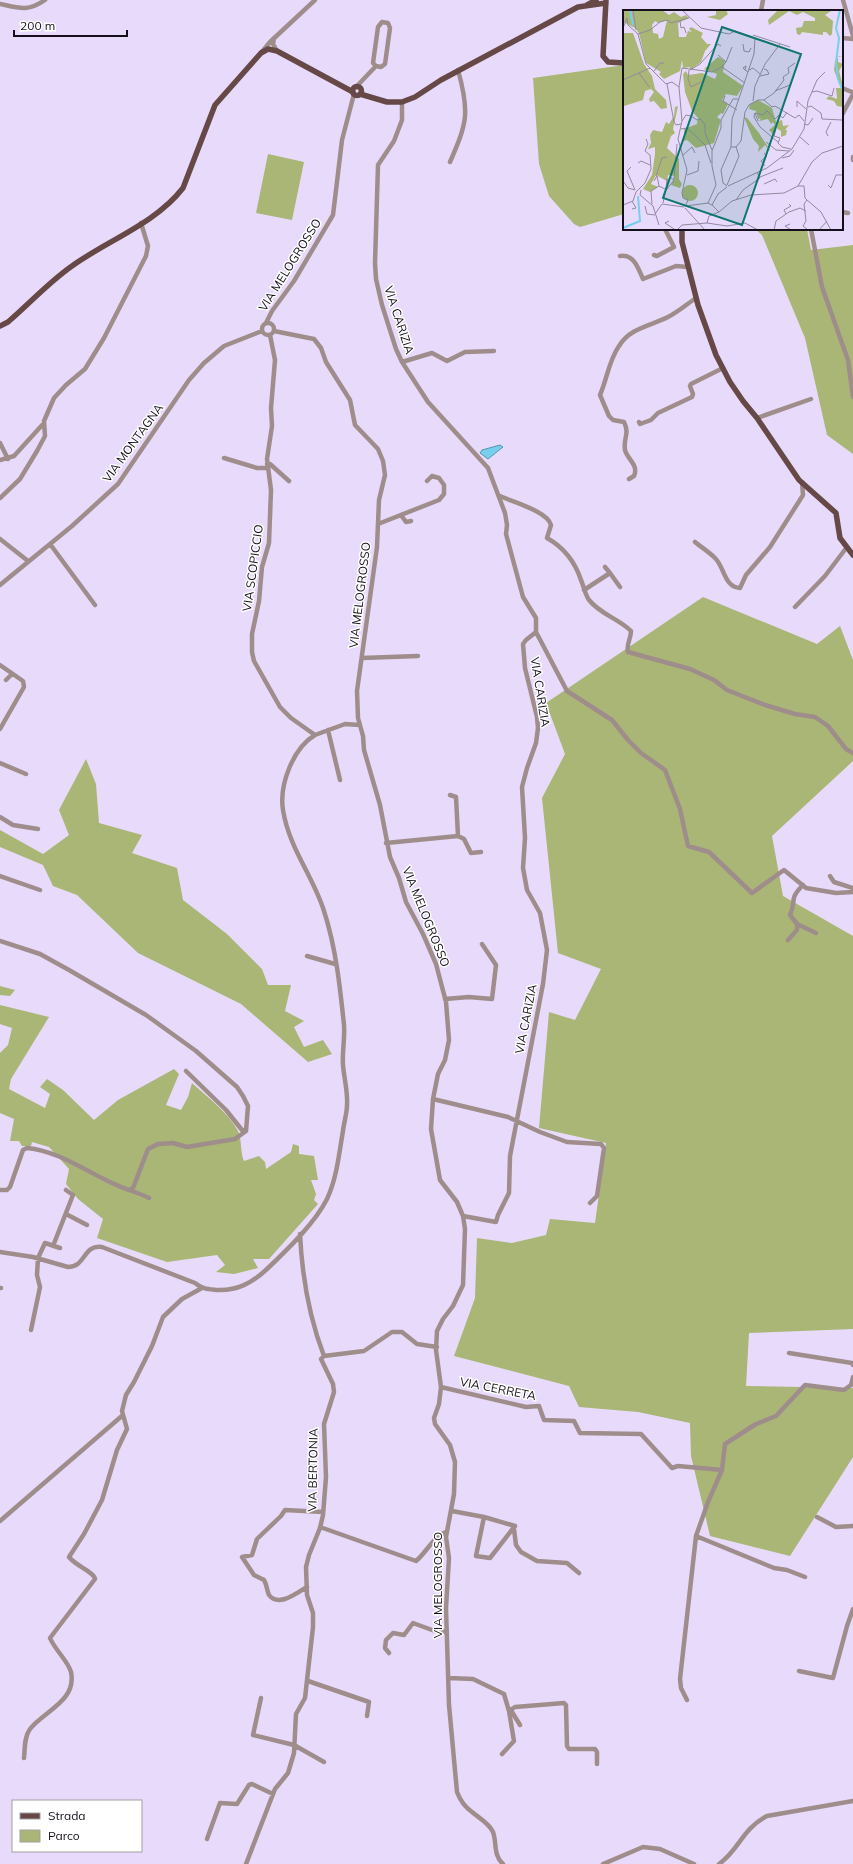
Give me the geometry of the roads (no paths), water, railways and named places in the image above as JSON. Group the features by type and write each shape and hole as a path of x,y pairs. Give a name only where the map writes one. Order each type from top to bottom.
{"main road":[{"path":"0,326 8,322 71,266 141,223 176,197 183,188 215,105 261,53 270,49 277,51 346,87 368,96 387,102 402,102 415,97 458,70 578,7 606,1 603,58 611,63 623,63"},
{"path":"596,2 605,11"},
{"path":"682,230 682,242 696,298 706,330 723,368 739,396 757,418 802,482 836,513 840,538 853,555"}],"street":[{"path":"0,4 23,9 36,6 45,0"},
{"path":"261,53 274,38 315,0"},
{"path":"762,10 763,0"},
{"path":"843,0 853,37 843,38"},
{"path":"382,22 388,23 390,28 384,64 381,67 376,66 373,63 378,27 382,22"},
{"path":"274,38 273,44 277,51"},
{"path":"270,42 270,49"},
{"path":"357,91 376,66"},
{"path":"450,162 464,128 466,115 466,103 458,70"},
{"path":"843,89 853,94 843,113"},
{"name":"VIA MELOGROSSO","path":"266,323 272,311 294,282 333,215 342,140 357,91"},
{"name":"VIA CARIZIA","path":"402,102 402,120 393,142 378,165 375,259 376,279 382,305 396,349 402,362 428,402 488,468 500,496 505,513 507,525 506,534 523,597 536,618 536,632 523,644 525,668 537,717 538,728 536,743 522,787 525,838 523,868 527,890 540,913 547,950 543,984 510,1156 509,1193 496,1222 463,1216"},
{"path":"843,212 848,213"},
{"path":"0,460 8,459 14,456 44,423 54,398 66,385 85,369 104,338 146,256 148,246 141,223"},
{"path":"654,255 657,256 674,247 666,230"},
{"path":"811,230 822,287 848,360 853,397"},
{"path":"620,256 626,255 632,259 643,279 676,266 688,267"},
{"path":"629,479 634,476 635,471 631,458 626,455 625,450 627,428 624,422 613,420 608,414 606,406 600,395 608,371 617,347 626,336 636,330 668,317 696,298"},
{"path":"266,323 273,325 274,331 270,335 266,335 262,331 263,325 266,323"},
{"name":"VIA MONTAGNA","path":"0,585 98,504 118,484 189,380 204,363 224,346 262,331"},
{"name":"VIA MELOGROSSO","path":"274,331 314,339 321,348 326,362 350,400 355,425 378,449 383,462 385,475 380,500 377,547 357,698 358,718 363,736 364,750 380,805 386,843 390,857 399,878 406,902 423,934 436,964 445,999 449,1040 445,1060 438,1074 433,1099 431,1129 440,1180 457,1202 463,1216 465,1228 463,1285 453,1306 443,1319 437,1332 441,1388 439,1404 434,1418 435,1424 450,1445 455,1462 454,1494 447,1532 449,1558 446,1608 449,1705 457,1792 461,1801 470,1811 486,1822 493,1832 494,1847 499,1860 503,1864"},
{"name":"VIA SCOPICCIO","path":"270,335 275,360 271,408 272,426 267,466 271,490 269,543 262,567 259,601 252,634 252,652 254,662 280,707 291,718 315,735"},
{"path":"402,362 432,353 447,361 466,352 494,351"},
{"path":"639,422 640,424 650,420 658,413 692,397 693,394 690,386 691,384 723,368"},
{"path":"757,418 811,399"},
{"path":"0,498 20,479 37,451 45,436 44,423"},
{"path":"0,443 8,459"},
{"path":"224,458 257,468 270,464 289,481"},
{"path":"378,524 401,515 428,501 440,500 444,494 444,485 439,478 432,476 427,481"},
{"path":"695,542 716,559 727,580 736,588 740,588 746,575 770,547 803,495 802,482"},
{"path":"500,496 532,509 548,519 551,525 547,538 562,549 570,559 590,600 605,614 631,631 631,636 627,645 628,652 690,669 714,680 727,690 765,705 795,714 815,717 828,726 847,750 853,753"},
{"path":"401,515 406,522 411,521"},
{"path":"0,539 28,561"},
{"path":"50,544 95,605"},
{"path":"795,606 836,564 847,547"},
{"path":"605,567 620,587"},
{"path":"584,590 610,574"},
{"path":"536,632 567,691 612,720 641,753 665,770 680,809 688,846 710,852 752,893 784,870 806,888 822,892 853,892"},
{"path":"362,658 418,656"},
{"path":"0,665 23,681 24,687 0,729"},
{"path":"6,680 12,674"},
{"path":"24,1758 26,1737 30,1730 60,1702 70,1685 72,1678 70,1669 53,1646 50,1638 95,1579 92,1573 74,1564 69,1557 84,1534 102,1500 117,1450 127,1429 122,1411 126,1396 152,1346 163,1317 182,1298 202,1288 230,1290 244,1286 278,1259 321,1210 328,1197 337,1164 347,1105 343,1064 344,1026 335,964 335,952 324,911 292,843 283,810 282,794 293,762 301,747 309,738 345,724 360,725"},
{"path":"328,730 340,780"},
{"path":"0,763 26,774"},
{"path":"450,795 456,797 458,836"},
{"path":"0,817 13,825 38,829"},
{"path":"386,843 458,836 464,839 471,853 481,852"},
{"path":"0,876 40,890"},
{"path":"830,876 834,882 853,888"},
{"path":"803,885 796,892 793,899 794,907 790,915 797,924 816,933"},
{"path":"788,940 797,930 797,924"},
{"path":"0,941 40,954 146,1015 196,1051 237,1087 243,1096 248,1106 246,1131 235,1139 186,1147 173,1143 158,1144 148,1149 133,1188 128,1190"},
{"path":"445,999 469,997 492,999 496,965 482,944"},
{"path":"307,956 335,964"},
{"path":"186,1071 226,1110 242,1130 246,1131"},
{"path":"433,1099 484,1110 517,1120 540,1132 567,1142 601,1144 604,1148 597,1196 590,1203"},
{"path":"0,1190 7,1190 10,1187 23,1150 27,1148 52,1153 96,1176 149,1198"},
{"path":"53,1246 73,1195 66,1190"},
{"path":"66,1214 87,1225"},
{"name":"VIA BERTONIA","path":"246,1864 273,1794 288,1773 294,1745 296,1714 306,1698 313,1627 313,1613 307,1587 308,1555 320,1527 323,1512 326,1477 324,1424 334,1392 333,1384 321,1359 324,1356 307,1296 301,1261 300,1234"},
{"path":"31,1330 40,1287 37,1275 38,1258 45,1243 60,1248"},
{"path":"0,1252 9,1252 73,1267 78,1264 91,1248 95,1246 102,1247 195,1283 202,1288"},
{"path":"324,1356 364,1351 392,1332 402,1332 417,1344 437,1347"},
{"path":"789,1353 852,1363 853,1365"},
{"path":"687,1700 681,1688 680,1679 696,1536 708,1502 722,1470 725,1444 756,1424 776,1416 805,1384 844,1390 851,1385 853,1377"},
{"name":"VIA CERRETA","path":"441,1388 526,1407 539,1406 544,1420 574,1421 580,1433 641,1434 672,1468 678,1466 722,1470"},
{"path":"0,1521 123,1415"},
{"path":"307,1587 287,1599 282,1600 271,1597 264,1580 254,1575 242,1557 252,1555 257,1539 281,1516 285,1510 323,1512"},
{"path":"452,1511 484,1517 516,1526 514,1529 516,1545 521,1552 537,1561 567,1563 579,1573"},
{"path":"484,1517 476,1556 490,1558 514,1529"},
{"path":"817,1517 836,1527 853,1526"},
{"path":"320,1527 416,1561 442,1533 447,1532"},
{"path":"696,1536 774,1568 787,1570 805,1577"},
{"path":"799,1671 833,1678 853,1610"},
{"path":"389,1653 385,1648 386,1640 393,1633 404,1635 413,1623 432,1630 447,1632"},
{"path":"449,1678 473,1679 504,1694 509,1711 514,1741 502,1754"},
{"path":"308,1681 369,1702 368,1716"},
{"path":"262,1698 253,1735 294,1745 324,1762"},
{"path":"509,1711 515,1708 564,1703 566,1705 567,1746 569,1748 595,1749 597,1752 597,1764"},
{"path":"509,1711 512,1712 520,1725"},
{"path":"207,1839 220,1803 237,1804 249,1785 252,1784 273,1794"},
{"path":"719,1864 734,1849 756,1822 767,1816 853,1801"},
{"path":"603,1864 643,1847 660,1849 694,1864"}],"water":[{"path":"500,445 503,447 488,459 480,453 482,450"}]}
